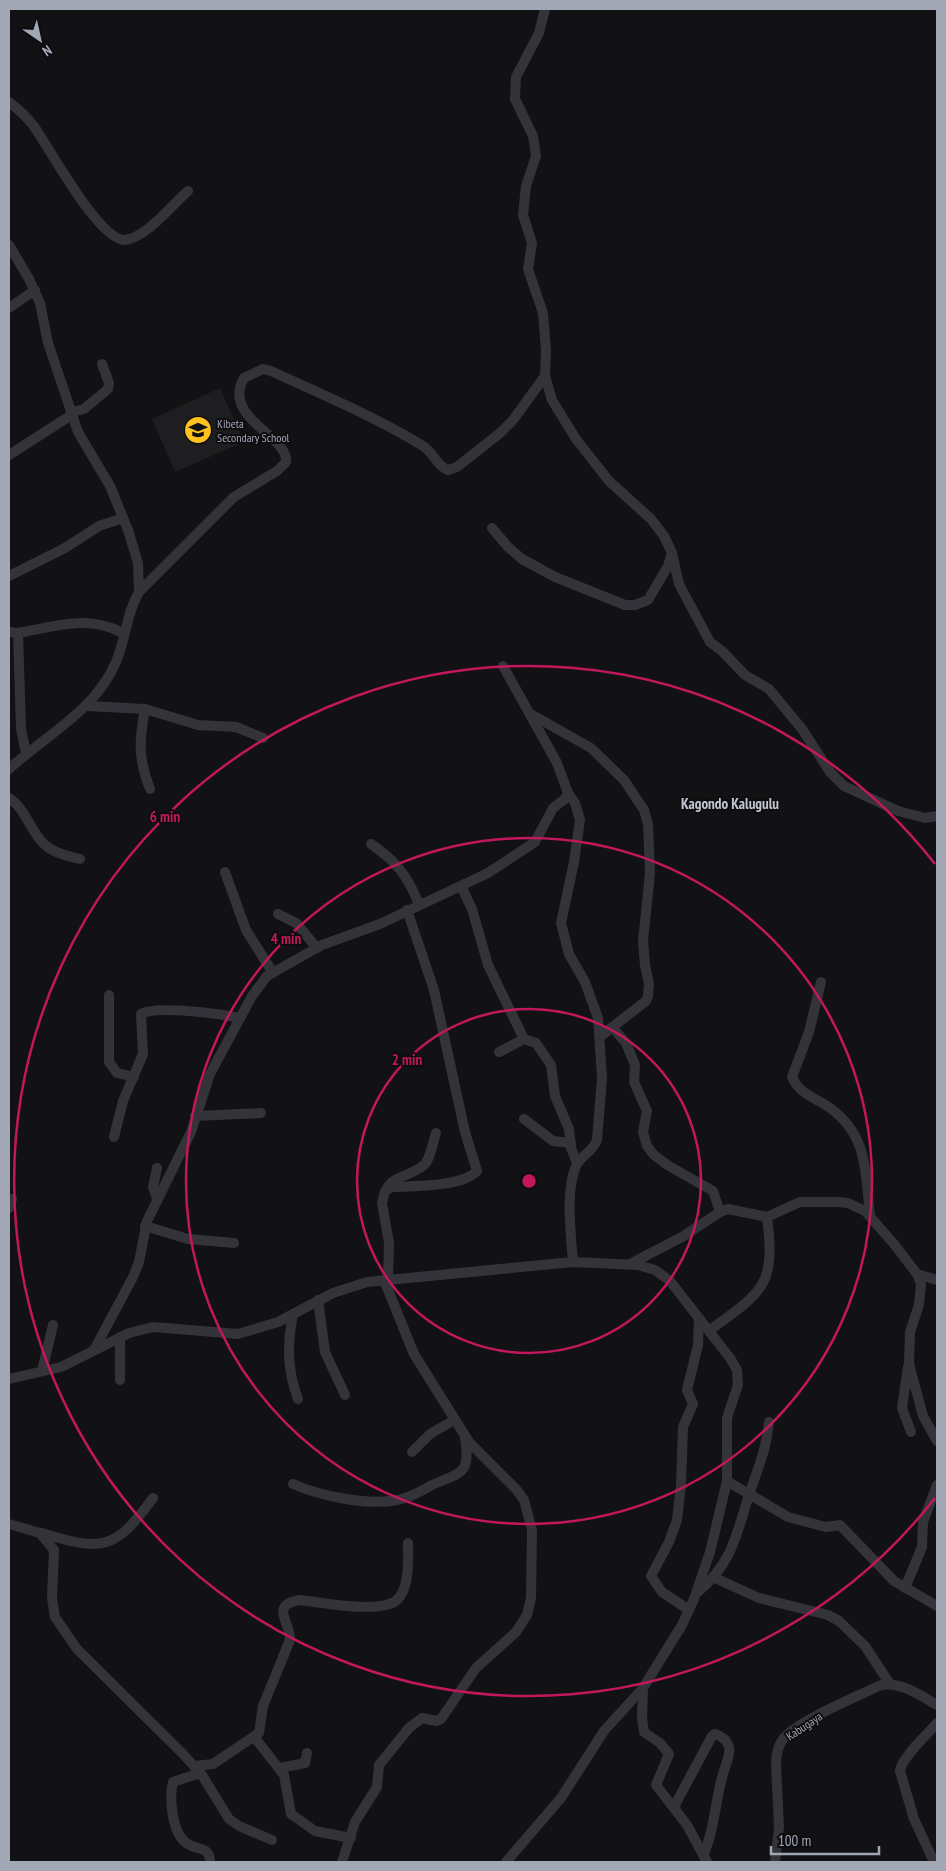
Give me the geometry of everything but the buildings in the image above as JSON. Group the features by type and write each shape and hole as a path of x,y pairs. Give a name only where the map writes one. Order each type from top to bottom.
{"street":[{"path":"545,9 539,33 516,76 515,99 533,136 536,156 526,186 523,214 532,242 528,269 544,313 545,376 552,400 576,439 616,489 658,526 672,553 679,584 710,642 745,675 768,689 802,729 830,772 844,786 898,811 926,818 937,816"},
{"path":"9,102 26,116 76,193 108,232 116,237 124,240 149,228 188,191"},
{"path":"9,246 13,259 35,290 43,314 48,343 82,441 110,486 123,518 137,556 138,592 123,633 116,662 103,686 86,706 26,753 9,769"},
{"path":"9,308 35,290"},
{"path":"9,455 73,413 84,409 108,389 109,383 102,364"},
{"path":"138,592 234,497 277,471 286,462 285,452 254,422 240,402 240,385 244,378 252,373 263,369 271,370 322,396 341,401 371,416 430,451 440,465 448,470 457,467 500,433 513,420 545,376"},
{"path":"9,576 48,558 98,526 123,518"},
{"path":"492,528 508,547 529,564 599,596 626,605 635,605 648,600 668,566 672,553"},
{"path":"26,753 20,729 13,633 82,622 103,625 123,633"},
{"path":"503,666 526,711 557,763 568,793 575,803 580,820 574,862 561,923 569,954 585,982 598,1018 602,1078 597,1140 594,1147 577,1163"},
{"path":"86,706 145,709 198,725 236,727 263,738"},
{"path":"145,709 140,757 150,789"},
{"path":"526,711 591,748 613,768 644,810 648,824 650,888 643,949 649,984 648,996 646,1001 600,1036"},
{"path":"93,1352 133,1278 139,1262 146,1226 180,1157 210,1074 252,996 267,976 317,948 380,924 488,873 534,842 553,808 565,799 568,793"},
{"path":"9,798 24,813 44,843 55,851 80,859"},
{"path":"371,844 385,854 404,873 419,904"},
{"path":"225,872 246,930 273,973"},
{"path":"461,886 472,909 488,965 524,1039 536,1043 551,1065 554,1090 569,1129 577,1163 571,1198 573,1262"},
{"path":"385,1191 392,1187 449,1182 467,1177 477,1171 465,1132 434,990 407,910"},
{"path":"278,914 296,924 317,948"},
{"path":"821,982 808,1032 792,1077 804,1094 836,1113 859,1142 864,1154 870,1216"},
{"path":"109,995 109,1062 117,1074 134,1077"},
{"path":"114,1137 120,1109 143,1054 141,1014 145,1012 217,1012 240,1018"},
{"path":"612,1027 626,1043 635,1065 634,1082 647,1111 643,1132 648,1146 654,1155 669,1166 713,1191 720,1212"},
{"path":"499,1052 524,1039"},
{"path":"196,1116 260,1113"},
{"path":"524,1119 553,1141 571,1143"},
{"path":"342,1862 355,1822 377,1787 378,1765 417,1721 422,1718 436,1721 441,1719 476,1668 516,1632 527,1615 531,1598 533,1573 530,1515 524,1500 516,1488 478,1452 454,1420 408,1343 386,1279 389,1243 382,1203 385,1191 391,1183 414,1172 427,1161 436,1133"},
{"path":"157,1168 153,1187 158,1199"},
{"path":"629,1265 693,1231 720,1212 728,1209 738,1209 759,1217 767,1217 800,1202 848,1203 870,1216 917,1274 922,1293 910,1332 909,1364 902,1408 911,1432"},
{"path":"709,1331 764,1285 771,1254 767,1217"},
{"path":"146,1226 188,1239 234,1243"},
{"path":"9,1379 42,1372 72,1362 129,1333 153,1328 238,1334 278,1322 318,1300 353,1286 386,1279 424,1278 573,1262 629,1265 655,1270 670,1281 737,1370 738,1385 727,1418 727,1481 710,1552 689,1610 643,1688 604,1731 561,1798 506,1862"},
{"path":"917,1274 937,1280"},
{"path":"318,1300 325,1352 345,1395"},
{"path":"292,1314 288,1334 289,1369 298,1399"},
{"path":"689,1610 662,1592 651,1576 669,1542 680,1505 682,1432 693,1404 687,1390 698,1345 699,1318"},
{"path":"42,1372 53,1324"},
{"path":"120,1337 120,1380"},
{"path":"909,1364 923,1416 937,1441"},
{"path":"412,1452 430,1434 454,1420"},
{"path":"697,1592 715,1578 723,1566 737,1536 749,1494 764,1458 769,1422"},
{"path":"293,1484 306,1490 367,1502 399,1500 421,1492 462,1470 467,1461 465,1436"},
{"path":"727,1481 788,1516 826,1527 840,1525 886,1575 937,1606"},
{"path":"905,1588 922,1547 923,1522 937,1485"},
{"path":"9,1524 77,1543 93,1545 106,1543 128,1530 153,1498"},
{"path":"40,1533 54,1550 52,1598 55,1617 77,1648 197,1769 229,1819 239,1826 272,1840"},
{"path":"210,1862 209,1855 204,1848 192,1846 183,1840 174,1817 173,1782 197,1769 213,1764 254,1738 260,1730 263,1706 289,1645 291,1633 283,1615 285,1606 291,1601 299,1600 368,1608 391,1604 398,1599 405,1584 408,1543"},
{"path":"715,1578 759,1598 828,1615 839,1621 865,1646 890,1684 911,1690 937,1705"},
{"name":"Kabugaya","path":"775,1862 779,1827 776,1755 784,1739 824,1713 881,1685 890,1684"},
{"path":"643,1688 642,1718 644,1732 660,1743 669,1754 669,1759 656,1786 675,1809 706,1858"},
{"path":"934,1862 914,1819 900,1766 937,1723"},
{"path":"675,1809 676,1802 712,1736 715,1734 720,1736 729,1747 716,1795 713,1829 706,1858"},
{"path":"254,1738 284,1775 291,1814 315,1832 351,1838"},
{"path":"280,1768 305,1763 307,1753"}],"shaded area":[{"name":"Kibeta Secondary School","path":"220,388 244,442 175,472 152,419"}],"place":[{"name":"Kibeta Secondary School","path":"198,430"}],"district":[{"name":"Kagondo Kalugulu","path":"730,803"}]}
